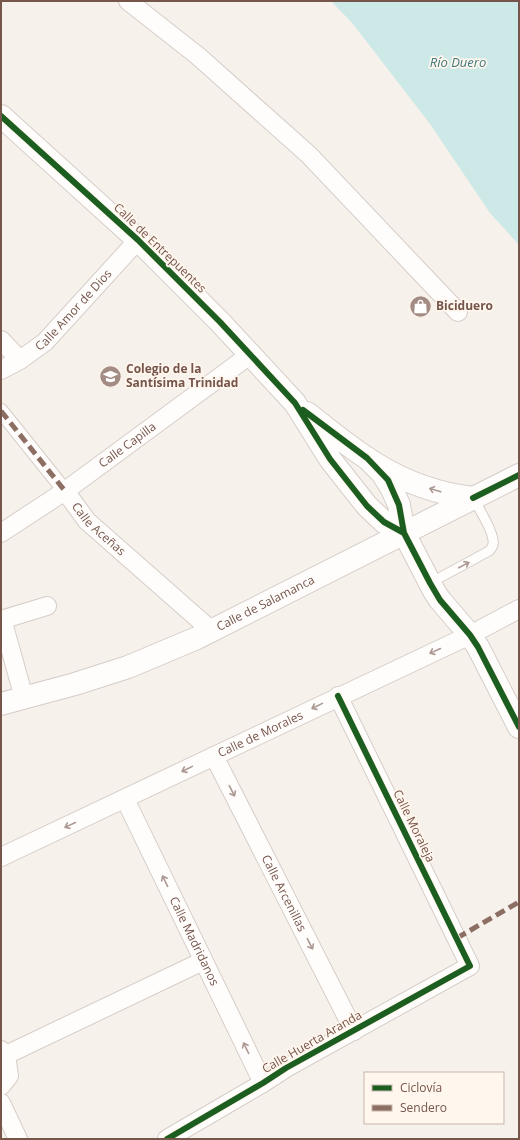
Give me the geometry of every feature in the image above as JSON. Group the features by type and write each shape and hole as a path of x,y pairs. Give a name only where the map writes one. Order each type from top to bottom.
{"street":[{"path":"128,1 198,56 308,155 458,312"},
{"name":"Calle de Entrepuentes","path":"1,116 138,240 251,354 295,404 330,459 367,506 384,522 404,533"},
{"path":"1,133 27,140"},
{"name":"Calle Amor de Dios","path":"1,370 20,360 45,342 138,240"},
{"path":"1,340 20,360"},
{"name":"Calle Capilla","path":"1,533 65,491 251,354"},
{"name":"Calle de Entrepuentes","path":"295,404 367,458 396,475 425,487 473,498"},
{"name":"Calle Aceñas","path":"1,411 87,521 212,631"},
{"name":"Calle de Entrepuentes","path":"367,458 385,477 396,496 400,505 404,533"},
{"name":"Calle de Salamanca","path":"1,704 75,684 128,667 198,638 519,475"},
{"path":"404,533 440,600 470,635 478,647 519,727"},
{"path":"24,698 2,619 47,606"},
{"name":"Calle de Morales","path":"1,857 338,696 470,635 519,609"},
{"name":"Calle Moraleja","path":"338,696 470,966"},
{"name":"Calle Arcenillas","path":"214,756 354,1030"},
{"name":"Calle Madridanos","path":"125,799 263,1083"},
{"path":"1,1086 8,1076 4,1052 203,961"},
{"name":"Calle Huerta Aranda","path":"167,1139 286,1068 470,966"},
{"path":"1,1103 18,1139"}],"lane":[{"path":"430,583 492,548 494,541 492,534 473,498"}],"water":[{"name":"Río Duero","path":"331,1 519,1 519,245 490,213 430,124 353,24"}],"marked path":[{"path":"1,411 65,491"},
{"path":"457,938 519,902"}],"cycle path":[{"path":"1,116 138,240 220,322 295,403 330,459 367,506 384,522 404,533"},
{"path":"303,410 367,458 388,480 399,505 404,533 430,583 440,600 470,635 478,647 519,727"},
{"path":"473,498 519,475"},
{"path":"167,1139 286,1068 470,966 338,696"}],"place":[{"name":"Biciduero","path":"420,306"},
{"name":"Colegio de la Santísima Trinidad","path":"110,376"}]}
